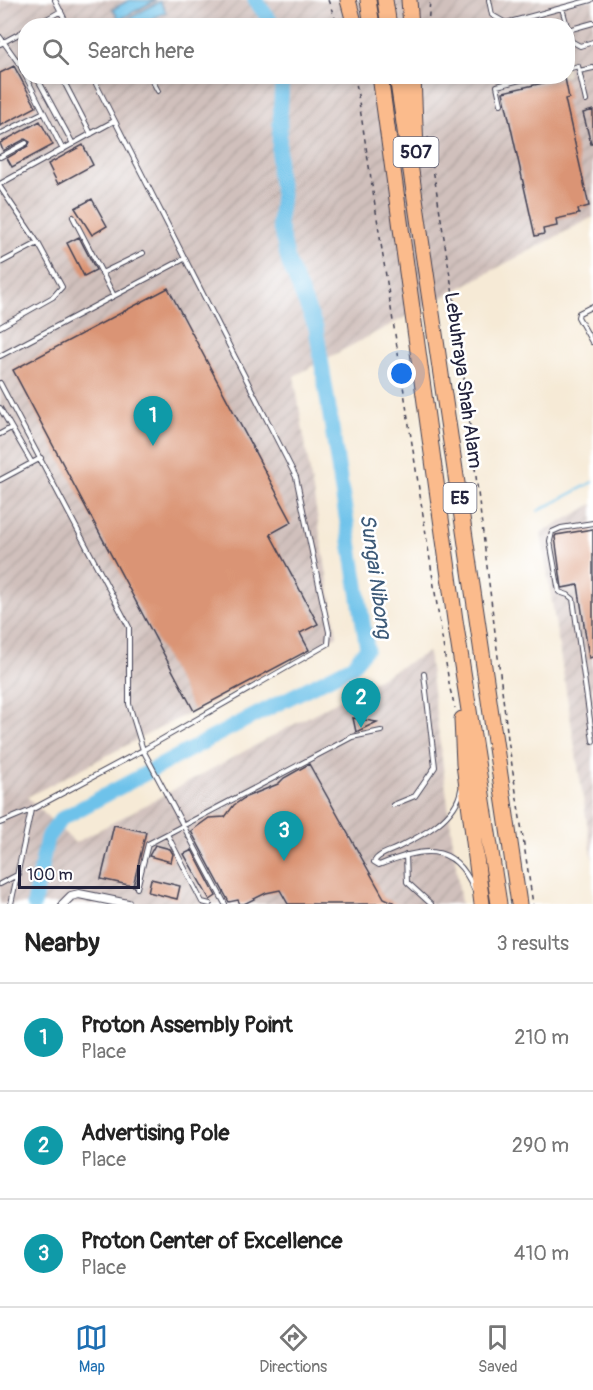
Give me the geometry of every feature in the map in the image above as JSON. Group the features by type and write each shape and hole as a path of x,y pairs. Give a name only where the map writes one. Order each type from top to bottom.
{"highway":[{"path":"348,0 353,18"},
{"path":"368,0 371,18"},
{"path":"385,0 388,18"},
{"path":"410,0 411,18"},
{"name":"507","path":"374,84 388,127"},
{"name":"Lebuhraya Shah Alam","path":"381,84 455,620 499,904"},
{"name":"Lebuhraya Shah Alam","path":"398,84 519,904"},
{"name":"507","path":"413,84 420,228"},
{"path":"455,620 455,665 464,764 482,904"}],"street":[{"path":"63,904 71,896 79,894 128,904"}],"lane":[{"path":"55,0 64,18"},
{"path":"489,0 492,15 498,18"},
{"path":"522,18 591,0"},
{"path":"562,8 564,18"},
{"path":"48,18 61,11"},
{"path":"575,26 593,23"},
{"path":"2,43 18,34"},
{"path":"0,37 2,43 18,63"},
{"path":"575,43 580,46 593,42"},
{"path":"575,67 578,66 586,100"},
{"path":"579,71 593,68"},
{"path":"29,84 63,150"},
{"path":"42,84 73,144"},
{"path":"65,84 91,134"},
{"path":"0,823 31,810 143,750 328,644 329,632 296,477 96,84"},
{"path":"154,84 158,91"},
{"path":"501,104 497,86 505,84"},
{"path":"0,134 42,113"},
{"path":"0,327 61,291 62,287 38,243 0,185 114,121"},
{"path":"0,157 26,143"},
{"path":"73,217 114,296"},
{"path":"0,263 38,243"},
{"path":"102,273 143,253"},
{"path":"0,356 184,259"},
{"path":"593,306 579,313 593,343"},
{"path":"0,383 129,627 129,704 143,750 225,904"},
{"path":"0,408 32,463"},
{"path":"0,434 11,428"},
{"path":"0,480 41,458"},
{"path":"593,523 561,528 552,532 550,541 559,592 573,599 593,741"},
{"path":"393,805 415,796 435,766 424,674"},
{"path":"137,888 148,844 352,737 381,731"},
{"path":"464,764 460,794 454,808 443,820 377,857 374,862 379,865 425,850 447,856 462,867 473,887 478,904"},
{"path":"11,904 20,874 31,810"},
{"path":"167,834 202,902 210,904"},
{"path":"406,855 407,882 431,904"},
{"path":"0,884 20,874"}],"path":[{"path":"328,0 335,18"},
{"path":"429,18 430,0"},
{"path":"356,84 452,703 462,723"},
{"path":"428,135 457,320 505,717 533,904"}],"shaded area":[{"path":"0,0 593,0 593,217 294,376 337,636 27,797 75,843 428,652 461,904 0,904"},
{"path":"593,504 593,861 541,533"}],"water":[{"path":"129,0 156,0 123,18 118,18 113,9"},
{"path":"160,1 166,12 154,18 130,18"}],"building":[{"path":"14,66 18,73 18,84 24,84 36,107 0,126 0,73"},
{"path":"538,84 566,84 569,98 565,99 589,206 578,209 579,214 556,219 557,226 543,229 544,234 535,236 503,92"},
{"path":"593,110 593,144 591,144 583,113"},
{"path":"40,121 53,145 12,167 7,158 28,146 30,142 25,139 3,151 0,143"},
{"path":"83,145 93,165 58,184 48,164"},
{"path":"92,199 107,226 92,235 75,208"},
{"path":"79,237 96,270 84,276 67,243"},
{"path":"168,288 292,522 270,534 318,624 300,633 309,650 194,711 13,370"},
{"path":"593,529 593,657 589,658 578,585 562,588 555,537"},
{"path":"353,718 377,722 356,732"},
{"path":"309,764 384,898 397,904 288,904 280,890 266,893 244,904 240,904 238,900 229,902 191,831 209,818 225,817 234,805 246,797 278,784"},
{"path":"114,825 146,832 133,886 101,879"},
{"path":"155,845 170,849 173,854 171,862 149,856"},
{"path":"192,850 216,896 210,900 184,854"},
{"path":"151,879 180,886 177,899 148,892"}],"waterway":[{"name":"Sungai Nibong","path":"255,0 268,18"},
{"name":"Sungai Nibong","path":"34,904 47,838 61,819 232,727 352,666 367,648 316,328 289,264 279,224 282,194 278,172 282,84"},
{"path":"538,511 593,482"}],"place":[{"name":"Proton Assembly Point","path":"153,446"},
{"name":"Advertising Pole","path":"361,728"},
{"name":"Proton Center of Excellence","path":"284,861"}]}
